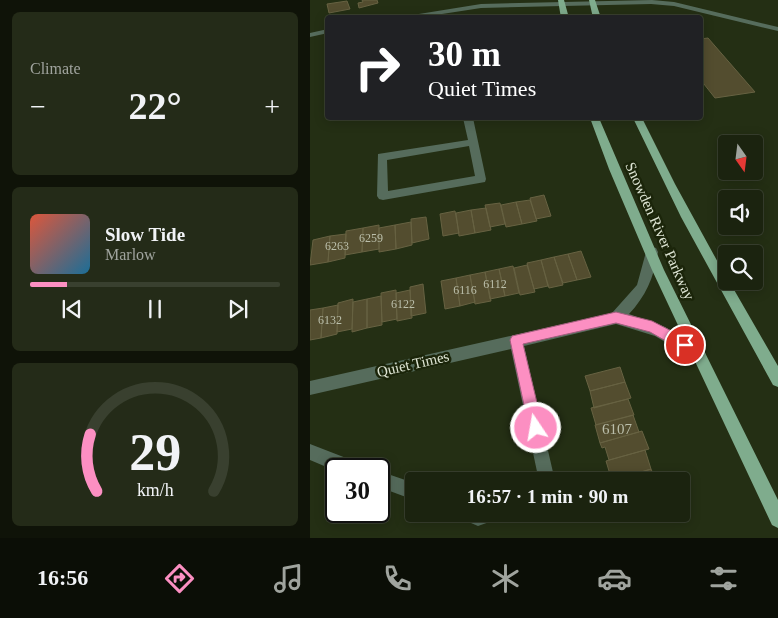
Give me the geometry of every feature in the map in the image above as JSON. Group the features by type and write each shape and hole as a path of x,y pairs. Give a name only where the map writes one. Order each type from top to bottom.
{"main road":[{"path":"592,2 596,15"},
{"name":"Snowden River Parkway","path":"595,120 609,158 652,252 778,519"},
{"name":"Snowden River Parkway","path":"638,120 653,152 778,380"}],"street":[{"path":"436,15 551,11 561,3 669,3 778,29"},
{"path":"310,35 325,32"},
{"path":"468,120 481,179 383,196 382,157 473,142"},
{"path":"616,318 630,305 646,282 652,252"},
{"name":"Quiet Times","path":"310,388 616,318 652,326 671,335 699,354"},
{"path":"516,340 545,472"},
{"path":"310,452 325,458"},
{"path":"390,482 405,488"}],"building":[{"path":"362,0 377,0 378,3 359,8 358,3 363,2"},
{"path":"347,1 350,9 329,13 327,4"},
{"path":"708,38 755,92 715,98 703,83 703,39"},
{"path":"544,195 551,216 536,219 530,198"},
{"path":"530,200 537,221 522,224 516,202"},
{"path":"516,202 522,224 506,227 501,205"},
{"path":"500,203 505,224 490,227 485,205"},
{"path":"486,208 491,230 475,233 471,210"},
{"path":"471,210 475,233 459,236 456,213"},
{"path":"455,211 459,233 443,236 440,214"},
{"path":"426,217 429,239 412,243 411,219"},
{"path":"411,222 412,245 396,249 395,225"},
{"path":"379,225 379,249 362,252 363,228"},
{"path":"395,225 396,249 379,252 379,228"},
{"path":"363,228 362,252 345,255 346,231"},
{"path":"346,234 345,258 328,262 330,236"},
{"path":"330,236 328,262 310,265 313,240"},
{"path":"581,251 591,277 577,280 568,254"},
{"path":"568,254 577,280 563,283 554,257"},
{"path":"554,257 563,285 549,288 541,260"},
{"path":"541,260 548,286 534,289 527,263"},
{"path":"527,265 535,292 520,295 514,268"},
{"path":"513,266 519,293 505,296 499,269"},
{"path":"499,269 505,296 490,299 485,272"},
{"path":"485,272 491,301 475,304 470,275"},
{"path":"470,275 475,302 460,306 456,278"},
{"path":"456,278 460,306 445,309 441,281"},
{"path":"423,284 426,313 411,316 410,287"},
{"path":"396,290 397,319 382,322 381,293"},
{"path":"410,290 412,318 397,321 396,293"},
{"path":"381,296 382,325 367,328 367,299"},
{"path":"353,299 352,329 337,332 338,303"},
{"path":"367,299 367,328 352,332 353,302"},
{"path":"338,305 337,334 321,338 323,308"},
{"path":"323,308 321,338 310,340 310,310"},
{"path":"620,367 625,382 590,391 585,376"},
{"path":"625,382 631,398 594,408 590,391"},
{"path":"628,399 634,415 596,425 591,408"},
{"path":"633,415 639,432 600,443 595,425"},
{"path":"642,431 649,449 609,460 605,447 602,448 600,443"},
{"path":"645,450 651,469 641,472 609,472 606,461"},
{"path":"651,469 652,472 641,472"}],"route":[{"path":"536,428 516,340 616,318 652,326 671,335 685,345"}]}
